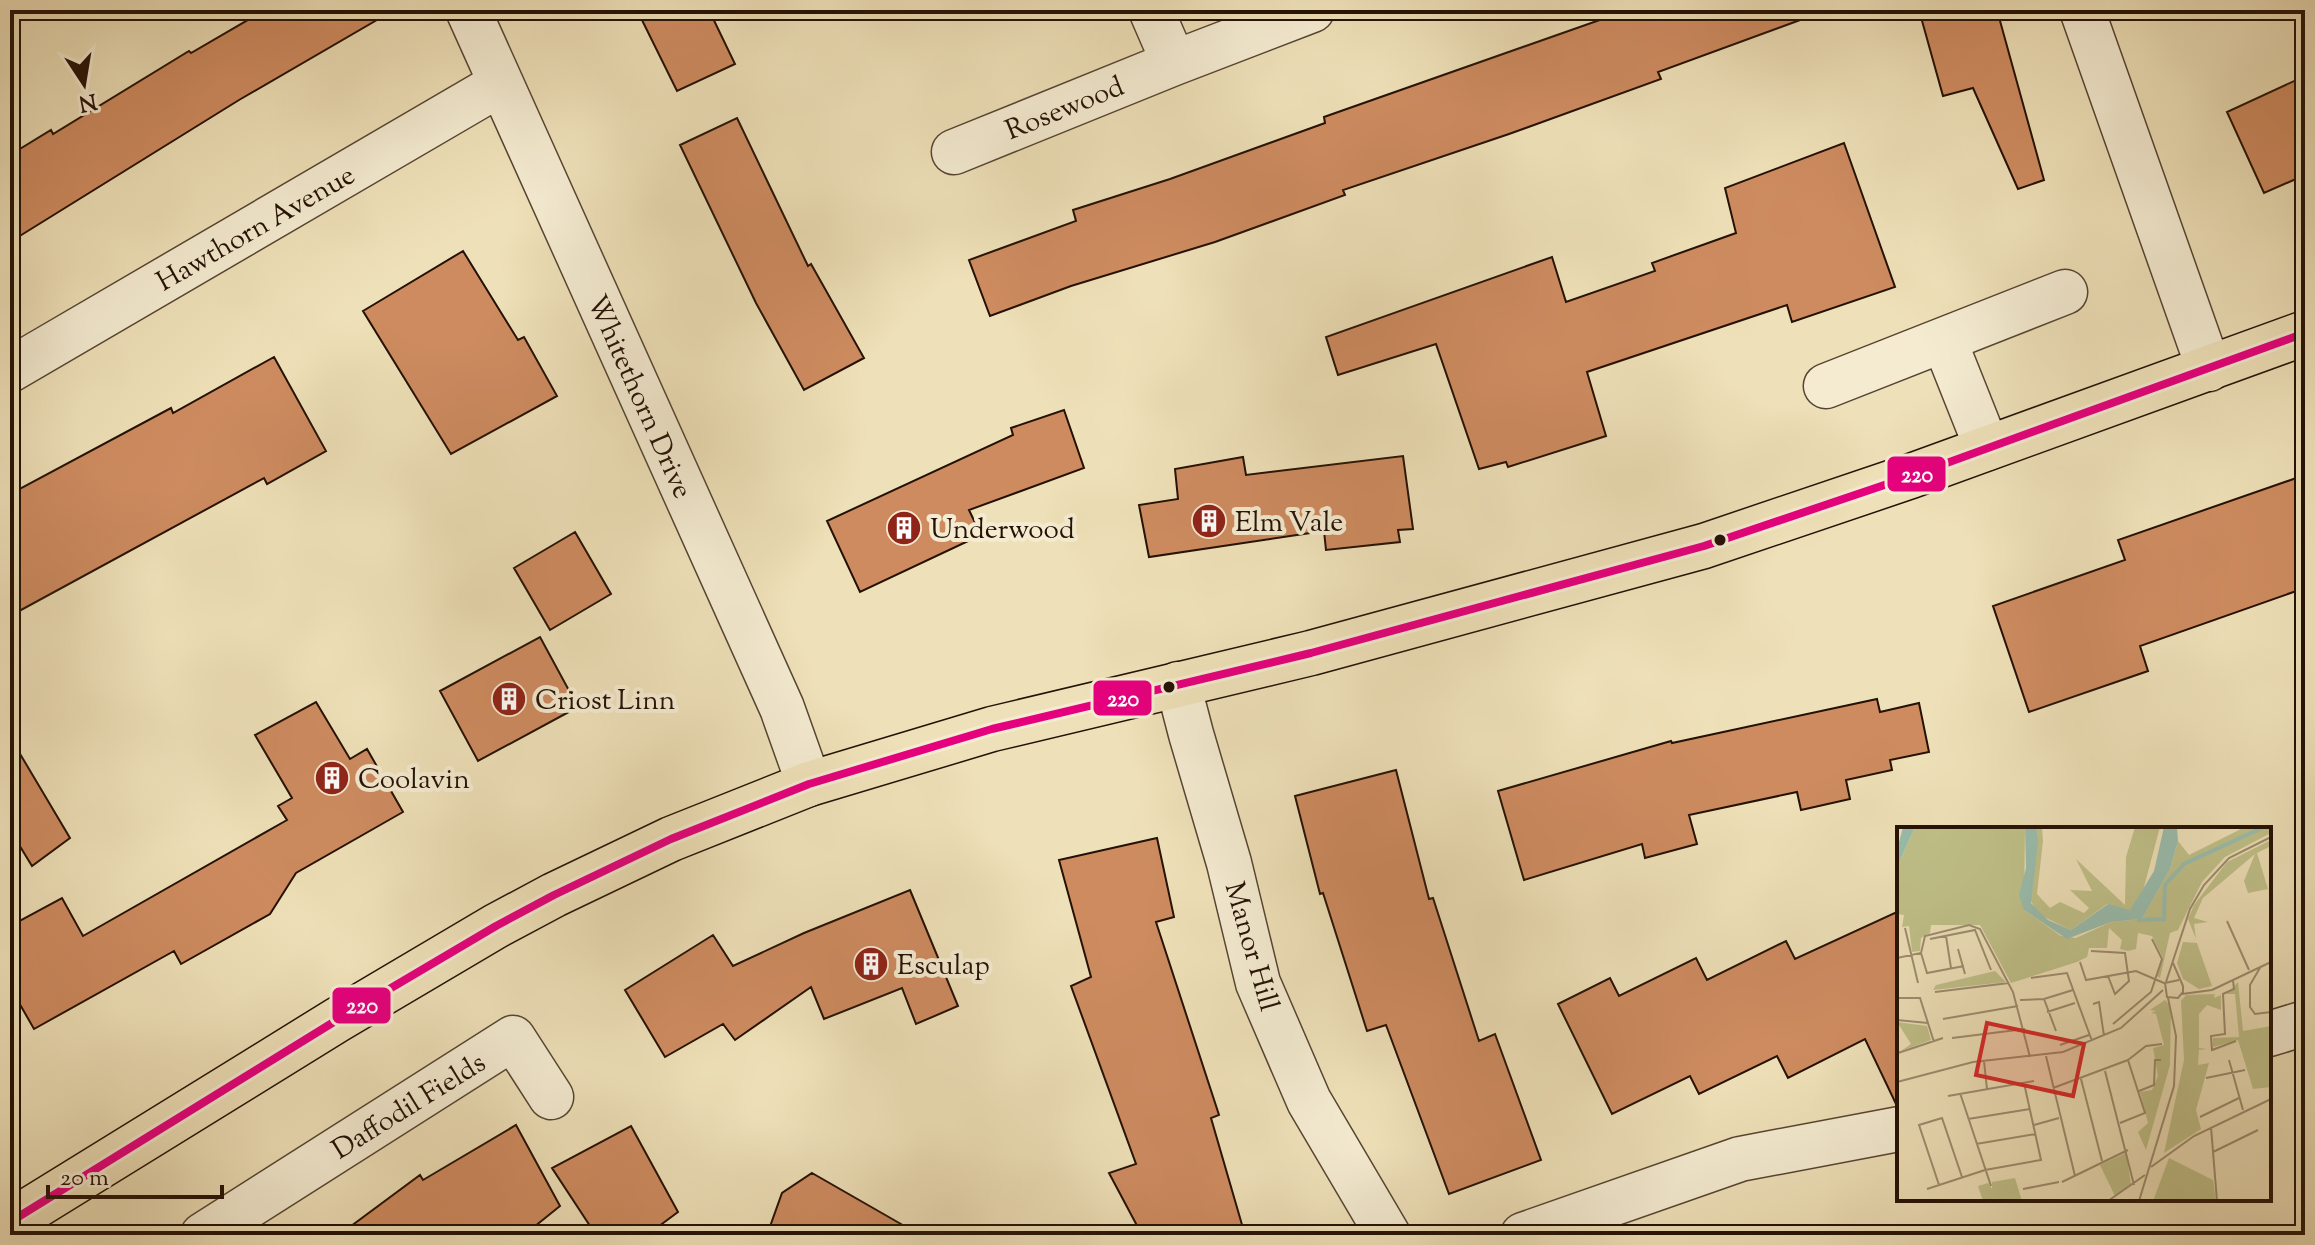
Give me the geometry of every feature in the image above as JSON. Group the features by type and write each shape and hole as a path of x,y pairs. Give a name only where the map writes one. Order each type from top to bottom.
{"main road":[{"path":"10,1222 337,1020 496,926 671,839 809,784 992,729 1311,653 1704,546 1911,476 2305,333"}],"street":[{"name":"Whitethorn Drive","path":"468,10 776,693 809,784"},
{"path":"1151,10 1174,63"},
{"name":"Rosewood","path":"954,152 1312,10"},
{"path":"2082,10 2209,369"},
{"name":"Hawthorn Avenue","path":"10,370 500,84"},
{"path":"1826,386 2065,292"},
{"path":"1944,340 1987,448"},
{"name":"Manor Hill","path":"1178,684 1229,863 1258,983 1309,1101 1388,1235"},
{"path":"2271,1033 2305,1023"},
{"name":"Daffodil Fields","path":"203,1235 513,1038 551,1097"},
{"path":"1523,1235 1740,1159 1897,1129"}],"building":[{"path":"265,10 394,10 239,100 10,242 10,155 51,130 53,134 189,51 191,53"},
{"path":"637,10 709,10 735,64 677,91"},
{"path":"1628,10 1810,10 1811,16 1658,72 1661,79 1343,190 1345,195 1215,242 1071,286 990,316 969,260 1076,221 1073,210 1170,179 1325,123 1324,117"},
{"path":"1919,10 1997,10 2044,180 2018,189 1973,88 1943,96"},
{"path":"2305,76 2305,175 2264,193 2227,112"},
{"path":"737,118 808,266 811,264 864,358 804,390 756,303 680,145"},
{"path":"1844,143 1895,287 1792,322 1787,305 1587,372 1606,436 1508,467 1506,462 1479,469 1436,344 1338,375 1326,337 1552,257 1566,302 1655,271 1652,263 1736,233 1725,188"},
{"path":"463,251 518,340 524,337 557,396 451,454 363,311"},
{"path":"274,357 326,451 267,484 264,478 10,616 10,494 171,408 173,413"},
{"path":"1064,410 1084,468 969,510 981,535 860,592 827,521 1013,435 1011,428"},
{"path":"1403,456 1413,529 1398,530 1400,542 1326,550 1324,531 1149,557 1139,505 1178,499 1175,469 1243,457 1246,475"},
{"path":"2305,475 2305,588 2140,646 2148,671 2029,712 1993,606 2125,560 2118,540"},
{"path":"575,532 611,594 550,630 514,568"},
{"name":"Criost Linn","path":"540,637 578,707 478,761 440,691"},
{"path":"1877,699 1880,712 1919,703 1929,752 1890,760 1892,770 1846,780 1850,799 1801,810 1797,792 1689,815 1697,844 1645,858 1642,844 1524,880 1498,791 1671,741"},
{"path":"316,702 350,759 367,749 403,812 296,873 270,914 181,964 174,951 34,1029 10,987 10,926 62,898 83,936 287,820 278,806 292,798 255,735"},
{"path":"10,737 70,838 32,866 10,830"},
{"path":"1396,770 1429,899 1433,898 1479,1041 1495,1034 1541,1160 1449,1194 1386,1025 1367,1031 1323,893 1320,894 1295,796"},
{"path":"1157,838 1174,917 1156,922 1219,1115 1211,1118 1245,1235 1142,1235 1109,1173 1136,1164 1071,986 1091,977 1059,860"},
{"path":"910,890 958,1006 916,1024 902,988 824,1019 811,987 735,1040 723,1024 665,1057 625,990 713,935 733,966"},
{"path":"1897,912 1897,1104 1865,1039 1788,1078 1777,1056 1699,1094 1690,1076 1612,1114 1558,1004 1610,978 1619,996 1696,958 1707,980 1786,941 1795,959"},
{"path":"516,1125 560,1206 524,1235 339,1235 420,1175 423,1180"},
{"path":"631,1126 678,1212 647,1235 596,1235 552,1168"},
{"path":"812,1173 920,1235 767,1235 782,1193"}],"transit line":[{"name":"220","path":"10,1222 337,1020 496,926 671,839 809,784 992,729 1311,653 1704,546 1911,476 2305,333"}],"place":[{"name":"Elm Vale","path":"1209,521"},
{"name":"Underwood","path":"904,528"},
{"name":"Criost Linn","path":"509,699"},
{"name":"Coolavin","path":"332,778"},
{"name":"Esculap","path":"871,964"}]}
